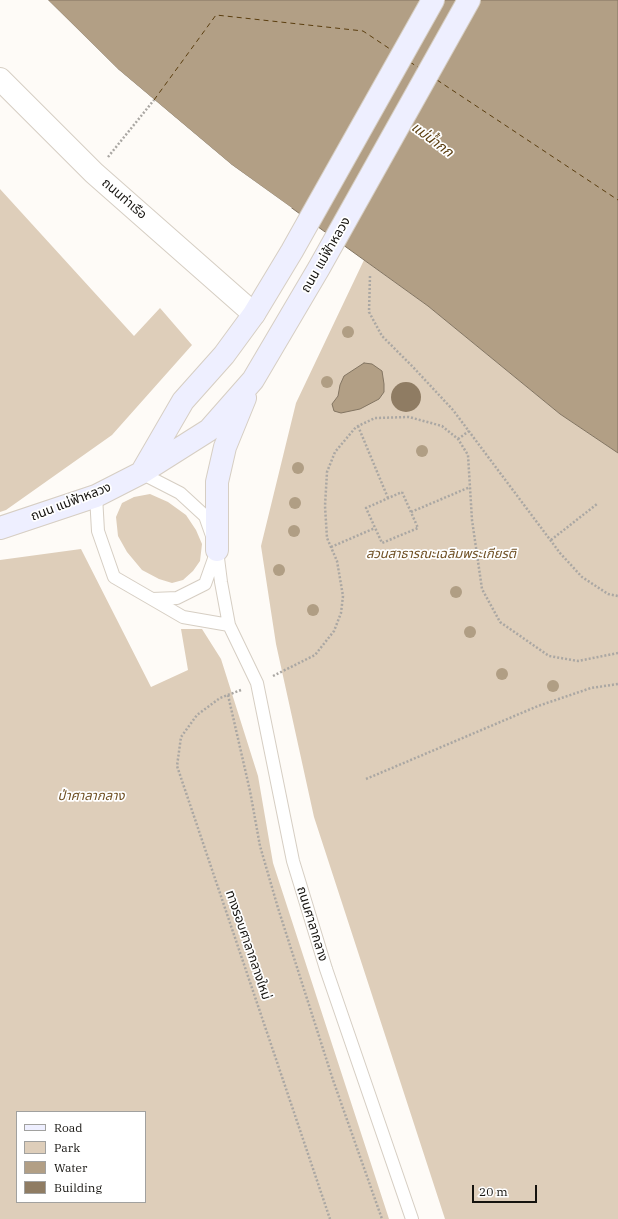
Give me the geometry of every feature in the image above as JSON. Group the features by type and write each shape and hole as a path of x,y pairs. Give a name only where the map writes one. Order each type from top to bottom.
{"street":[{"path":"141,473 183,401 224,355 254,314 292,251 433,0"},
{"name":"ถนน แม่ฟ้าหลวง","path":"0,528 96,496 141,473 210,430 253,380 319,268 469,0"},
{"name":"ถนนท่าเรือ","path":"0,79 94,173 254,314"},
{"path":"217,550 216,482 225,446 253,380"}],"lane":[{"path":"141,473 180,493 205,516 217,550 205,584 177,598 152,599"},
{"path":"96,496 98,531 114,577 183,617 228,625"},
{"name":"ถนนศาลากลาง","path":"217,550 228,625 256,683 293,861 326,969 412,1219"}],"path":[{"path":"94,173 154,100"},
{"path":"370,276 369,312 382,336 453,410 560,552 582,576 608,594 618,596"},
{"path":"282,671 315,655 334,631 339,619 343,596 337,561 327,538 325,506 327,472 335,452 356,427 376,418 409,417 442,426 458,439 468,455 472,520 482,589 500,622 549,656 578,661 618,653"},
{"path":"358,426 388,498"},
{"path":"458,439 469,431"},
{"path":"411,512 470,487"},
{"path":"402,492 418,528 382,544 366,508 388,498 402,492"},
{"path":"551,540 597,504"},
{"path":"331,547 375,528"},
{"path":"366,779 538,706 590,688 618,684"},
{"name":"ทางรอบศาลากลางใหม่","path":"330,1219 177,766 181,737 197,715 220,698 228,695 250,791 260,846 278,908 333,1080 382,1219"}],"green space":[{"path":"0,189 134,336 160,308 192,345 112,435 6,510 0,512"},
{"name":"สวนสาธารณะเฉลิมพระเกียรติ","path":"364,260 428,306 560,414 618,453 618,1219 445,1219 314,817 276,644 261,546 296,403"},
{"path":"150,494 168,502 186,515 196,530 202,544 200,561 193,571 183,580 172,583 159,579 142,570 127,552 118,536 116,517 122,503 134,497"},
{"name":"ป่าศาลากลาง","path":"81,549 151,687 188,670 181,629 202,629 221,659 258,776 273,863 389,1219 0,1219 0,560"}],"water":[{"name":"แม่น้ำกก","path":"48,0 618,0 618,453 560,414 428,306 232,165 119,70"},
{"path":"364,363 372,364 382,371 384,392 379,399 360,409 341,413 334,411 332,404 338,396 340,385 344,376"}],"pier":[{"path":"46,0 48,0 119,70 232,165 292,208 290,209 231,166 117,72"}],"building":[{"path":"406,382 417,386 421,397 417,408 406,412 395,408 391,397 395,386"}],"ferry route":[{"path":"154,100 216,15 363,31 393,51"},
{"path":"410,62 419,68"},
{"path":"437,80 618,200"}]}
